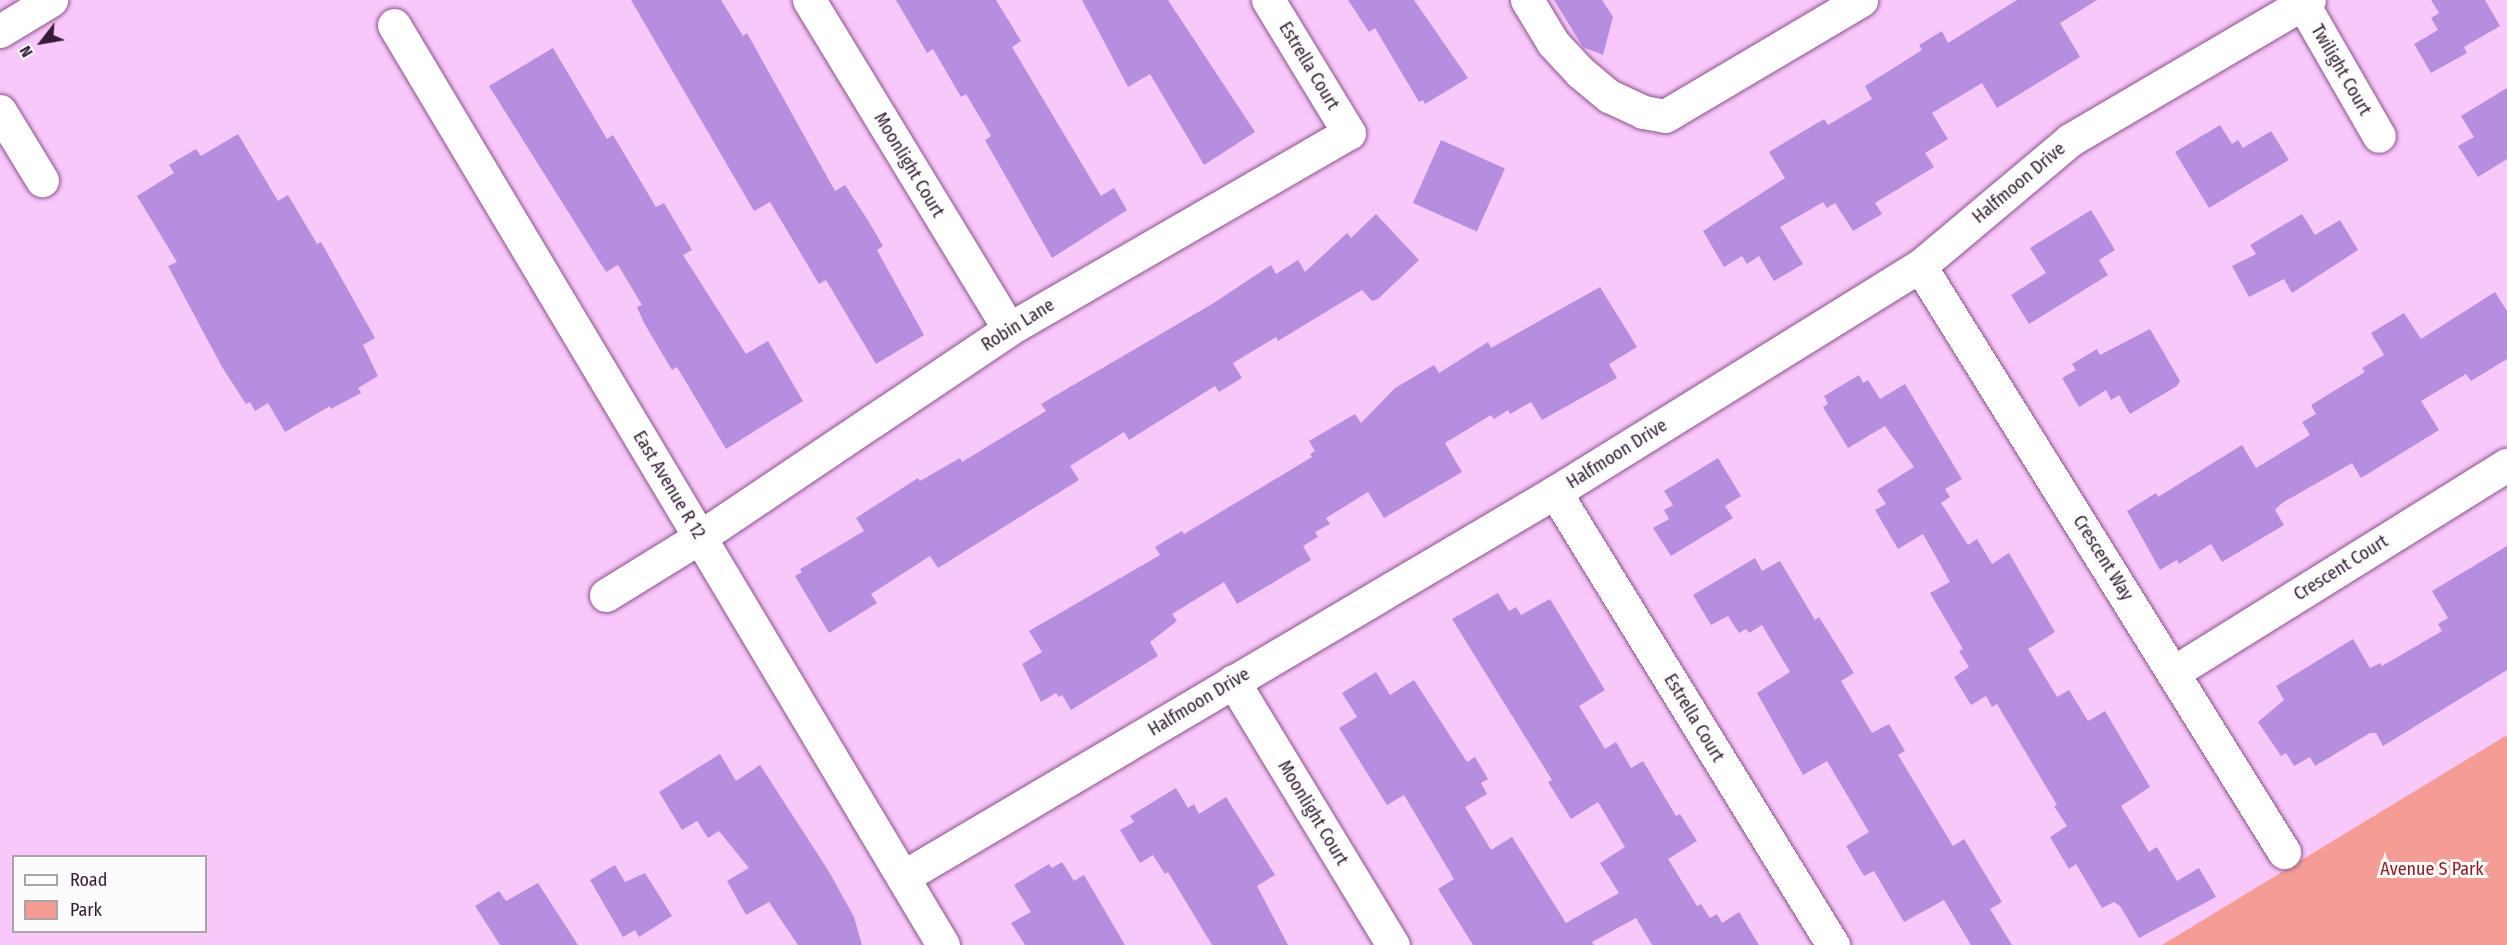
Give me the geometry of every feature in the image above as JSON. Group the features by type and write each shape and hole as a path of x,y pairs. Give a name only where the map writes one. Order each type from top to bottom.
{"street":[{"path":"0,31 51,0"},
{"name":"Moonlight Court","path":"809,0 1009,329"},
{"name":"Estrella Court","path":"1268,0 1349,133"},
{"path":"1527,0 1553,43 1580,72 1609,96 1643,112 1665,116 1861,0"},
{"name":"Twilight Court","path":"2306,2 2379,136"},
{"name":"Halfmoon Drive","path":"903,877 1555,492 1920,266 2070,140 2306,2"},
{"name":"East Avenue R 12","path":"394,25 944,945"},
{"path":"0,111 42,180"},
{"name":"Robin Lane","path":"606,595 700,537 1009,329 1349,133"},
{"name":"Crescent Way","path":"1920,266 2284,852"},
{"name":"Crescent Court","path":"2174,672 2507,465"},
{"name":"Estrella Court","path":"1555,492 1833,945"},
{"name":"Moonlight Court","path":"1233,681 1393,945"}],"green space":[{"name":"Avenue S Park","path":"2507,735 2507,945 2162,945"}],"building":[{"path":"631,0 721,0 743,36 747,33 835,191 845,185 869,222 883,246 877,250 924,335 876,364 826,280 819,284 770,202 754,211"},
{"path":"896,0 996,0 1021,41 1012,47 1101,196 1114,188 1127,210 1052,258 985,140 991,136 966,94 961,97 933,49 927,53"},
{"path":"1082,0 1168,0 1255,132 1204,165 1150,74 1128,87"},
{"path":"1348,0 1414,0 1468,78 1425,104 1423,100 1419,102 1375,28 1369,32"},
{"path":"1554,0 1602,0 1613,17 1603,55 1583,47"},
{"path":"2017,0 2097,0 2060,23 2080,57 1997,108 1982,83 1932,113 1948,139 1925,153 1934,167 1875,203 1882,214 1853,231 1835,203 1827,208 1823,202 1780,227 1803,264 1774,281 1759,256 1747,264 1742,256 1724,267 1703,231 1785,178 1769,152 1824,119 1828,125 1872,99 1865,86 1922,50 1919,45 1942,31 1948,43"},
{"path":"2431,0 2485,0 2500,26 2464,47 2467,53 2431,73 2414,44 2438,30 2431,18 2439,13"},
{"path":"553,48 607,139 613,135 656,207 664,203 692,250 683,255 746,354 768,341 803,401 726,449 677,367 672,370 644,323 637,307 642,305 618,265 606,272 489,86"},
{"path":"2507,88 2507,159 2478,177 2458,146 2474,137 2461,116"},
{"path":"2220,125 2232,144 2238,140 2243,148 2271,131 2289,160 2209,208 2175,152"},
{"path":"238,134 278,201 288,195 317,244 321,242 375,338 363,345 378,376 358,388 361,393 331,409 330,406 285,432 268,403 255,411 250,402 246,404 222,367 168,266 177,262 137,196 174,173 169,165 196,149 201,156"},
{"path":"1441,140 1505,168 1477,232 1413,203"},
{"path":"2091,210 2115,250 2099,260 2108,275 2029,324 2011,295 2046,273 2030,248"},
{"path":"1376,214 1419,260 1378,299 1372,301 1362,290 1278,341 1276,337 1233,363 1242,378 1219,392 1215,386 1129,440 1124,432 1070,466 1079,480 938,568 930,556 871,594 877,603 829,633 795,576 802,572 800,569 864,531 856,518 918,478 920,481 960,458 962,462 1046,411 1041,404 1212,304 1271,265 1276,274 1298,260 1305,272 1347,233 1351,238"},
{"path":"2302,214 2315,235 2340,220 2358,250 2292,293 2284,279 2249,297 2232,266 2256,254 2250,245"},
{"path":"1600,287 1637,347 1609,364 1617,378 1542,420 1531,402 1510,414 1508,410 1494,419 1491,415 1445,443 1462,472 1384,518 1368,492 1326,518 1330,524 1315,532 1318,537 1303,546 1311,560 1237,604 1224,582 1172,614 1177,621 1150,642 1158,656 1071,710 1062,695 1059,697 1056,693 1041,702 1022,664 1042,652 1029,631 1160,555 1155,547 1182,531 1184,534 1312,457 1310,454 1315,451 1309,441 1355,414 1361,423 1395,388 1434,365 1439,373 1488,342 1491,348"},
{"path":"2495,292 2507,311 2507,359 2471,381 2466,374 2421,401 2439,430 2361,478 2352,463 2282,503 2275,510 2284,525 2222,562 2211,544 2179,564 2177,560 2160,570 2127,511 2156,493 2158,497 2242,445 2256,468 2310,435 2302,422 2316,414 2311,405 2365,372 2362,368 2384,355 2371,333 2404,313 2421,339"},
{"path":"2150,329 2180,381 2177,386 2130,414 2119,395 2111,400 2106,390 2079,407 2062,378 2076,370 2072,364 2097,349 2100,355"},
{"path":"1859,375 1863,383 1868,380 1880,399 1905,384 1962,479 1945,489 1950,497 1941,503 1968,545 1977,539 1992,564 2009,553 2055,632 2028,649 2057,697 2069,690 2088,721 2105,711 2150,787 2121,806 2149,852 2157,847 2177,881 2199,868 2216,897 2139,938 2120,906 2114,902 2102,908 2076,864 2069,869 2050,837 2067,826 1997,704 1992,707 1986,696 1971,705 1954,677 1969,667 1959,651 1963,649 1930,593 1950,582 1923,534 1898,549 1875,510 1886,504 1877,490 1914,467 1885,426 1848,448 1823,407 1828,404 1824,396"},
{"path":"1718,458 1741,496 1725,506 1733,518 1671,556 1653,528 1669,519 1664,510 1673,505 1664,491"},
{"path":"2507,546 2507,670 2383,746 2376,733 2370,733 2315,766 2310,757 2294,766 2286,753 2281,756 2258,722 2284,700 2276,686 2353,639 2370,668 2380,663 2382,666 2442,631 2438,624 2448,618 2432,591"},
{"path":"1755,558 1762,571 1780,561 1815,620 1819,617 1854,673 1841,681 1872,733 1889,724 1905,751 1898,755 1953,846 1964,839 2002,902 1990,909 2012,945 1971,945 1944,900 1904,922 1874,871 1864,876 1846,846 1869,832 1827,761 1803,775 1757,693 1790,672 1762,625 1749,633 1746,629 1739,633 1728,616 1711,625 1693,595"},
{"path":"1498,593 1509,611 1516,607 1521,615 1550,599 1605,690 1579,706 1605,749 1616,742 1631,768 1643,761 1676,816 1680,814 1697,841 1668,859 1697,906 1701,904 1710,918 1717,914 1722,923 1739,912 1759,945 1652,945 1636,918 1592,942 1594,945 1473,945 1438,889 1454,879 1404,795 1387,805 1339,728 1357,717 1342,693 1376,672 1390,695 1414,680 1467,762 1475,757 1488,779 1481,783 1487,794 1465,807 1491,850 1512,837 1566,923 1619,893 1600,863 1625,847 1598,802 1571,819 1548,782 1552,780 1452,619"},
{"path":"720,754 736,781 760,765 828,870 854,917 862,945 798,945 769,902 746,915 727,881 749,868 719,831 708,838 697,821 682,830 659,792"},
{"path":"1176,788 1188,808 1194,804 1199,814 1226,797 1275,875 1257,886 1288,945 1212,945 1168,872 1165,874 1153,855 1140,863 1120,830 1134,822 1130,816"},
{"path":"1062,862 1074,881 1084,875 1125,945 1025,945 1011,923 1031,912 1014,885 1049,864 1052,868"},
{"path":"615,865 625,882 645,873 672,916 639,937 635,930 623,937 590,880"},
{"path":"538,883 578,945 500,945 475,906 499,891 506,901"}]}
